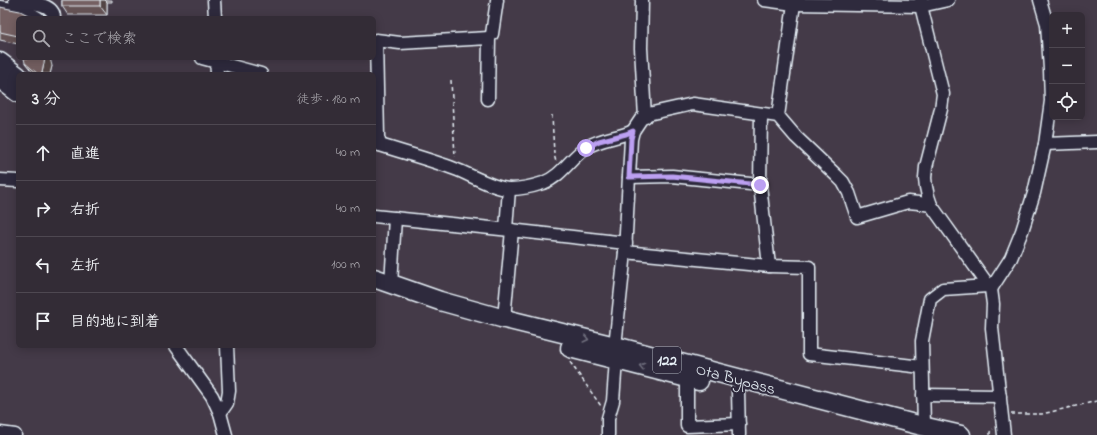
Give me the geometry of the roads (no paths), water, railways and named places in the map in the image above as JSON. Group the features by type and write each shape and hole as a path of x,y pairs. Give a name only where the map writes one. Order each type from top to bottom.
{"highway":[{"path":"0,62 16,74"},
{"path":"0,79 16,91"},
{"name":"Ota Bypass","path":"380,283 615,353 687,378 738,391 917,431 961,435"},
{"name":"Ota Bypass","path":"380,283 448,314 570,348 615,353 917,431"}],"street":[{"path":"16,0 48,7 54,16"},
{"path":"214,0 215,16"},
{"path":"488,100 489,38 492,34 497,0"},
{"path":"642,0 644,117"},
{"path":"764,0 794,4 921,3 948,0"},
{"path":"989,288 1011,258 1022,231 1034,193 1045,144 1051,102 1050,70 1047,24 1040,0"},
{"path":"921,3 943,94 941,109 926,166 926,187 931,205 989,288 993,304 992,328 1004,435"},
{"path":"778,116 794,4"},
{"path":"0,7 26,11 35,16"},
{"path":"489,38 400,43 376,40 378,110 377,143 456,169 495,186 509,189 543,183 559,174 586,148 599,141 633,131"},
{"path":"217,72 216,60 255,72"},
{"path":"608,435 608,417 613,401 615,353 625,247 631,139 633,131 641,119 648,114 693,104 778,116 796,137 843,182 849,193 857,218 908,202 919,202 931,205"},
{"path":"762,114 760,185 769,266"},
{"path":"1045,144 1097,142"},
{"path":"629,177 672,176 760,185"},
{"path":"0,180 16,181"},
{"path":"504,319 509,229 509,189"},
{"path":"376,216 509,229 625,247 769,266 809,267 809,354 922,366"},
{"path":"380,283 395,218"},
{"path":"917,431 923,396 922,341 930,299 943,288 989,288"},
{"path":"177,348 212,396 220,413 226,435"},
{"path":"220,413 227,403 229,391 226,348"},
{"path":"687,378 687,426 739,430 738,391"},
{"path":"923,396 1000,396"},
{"path":"0,433 16,435"}]}
